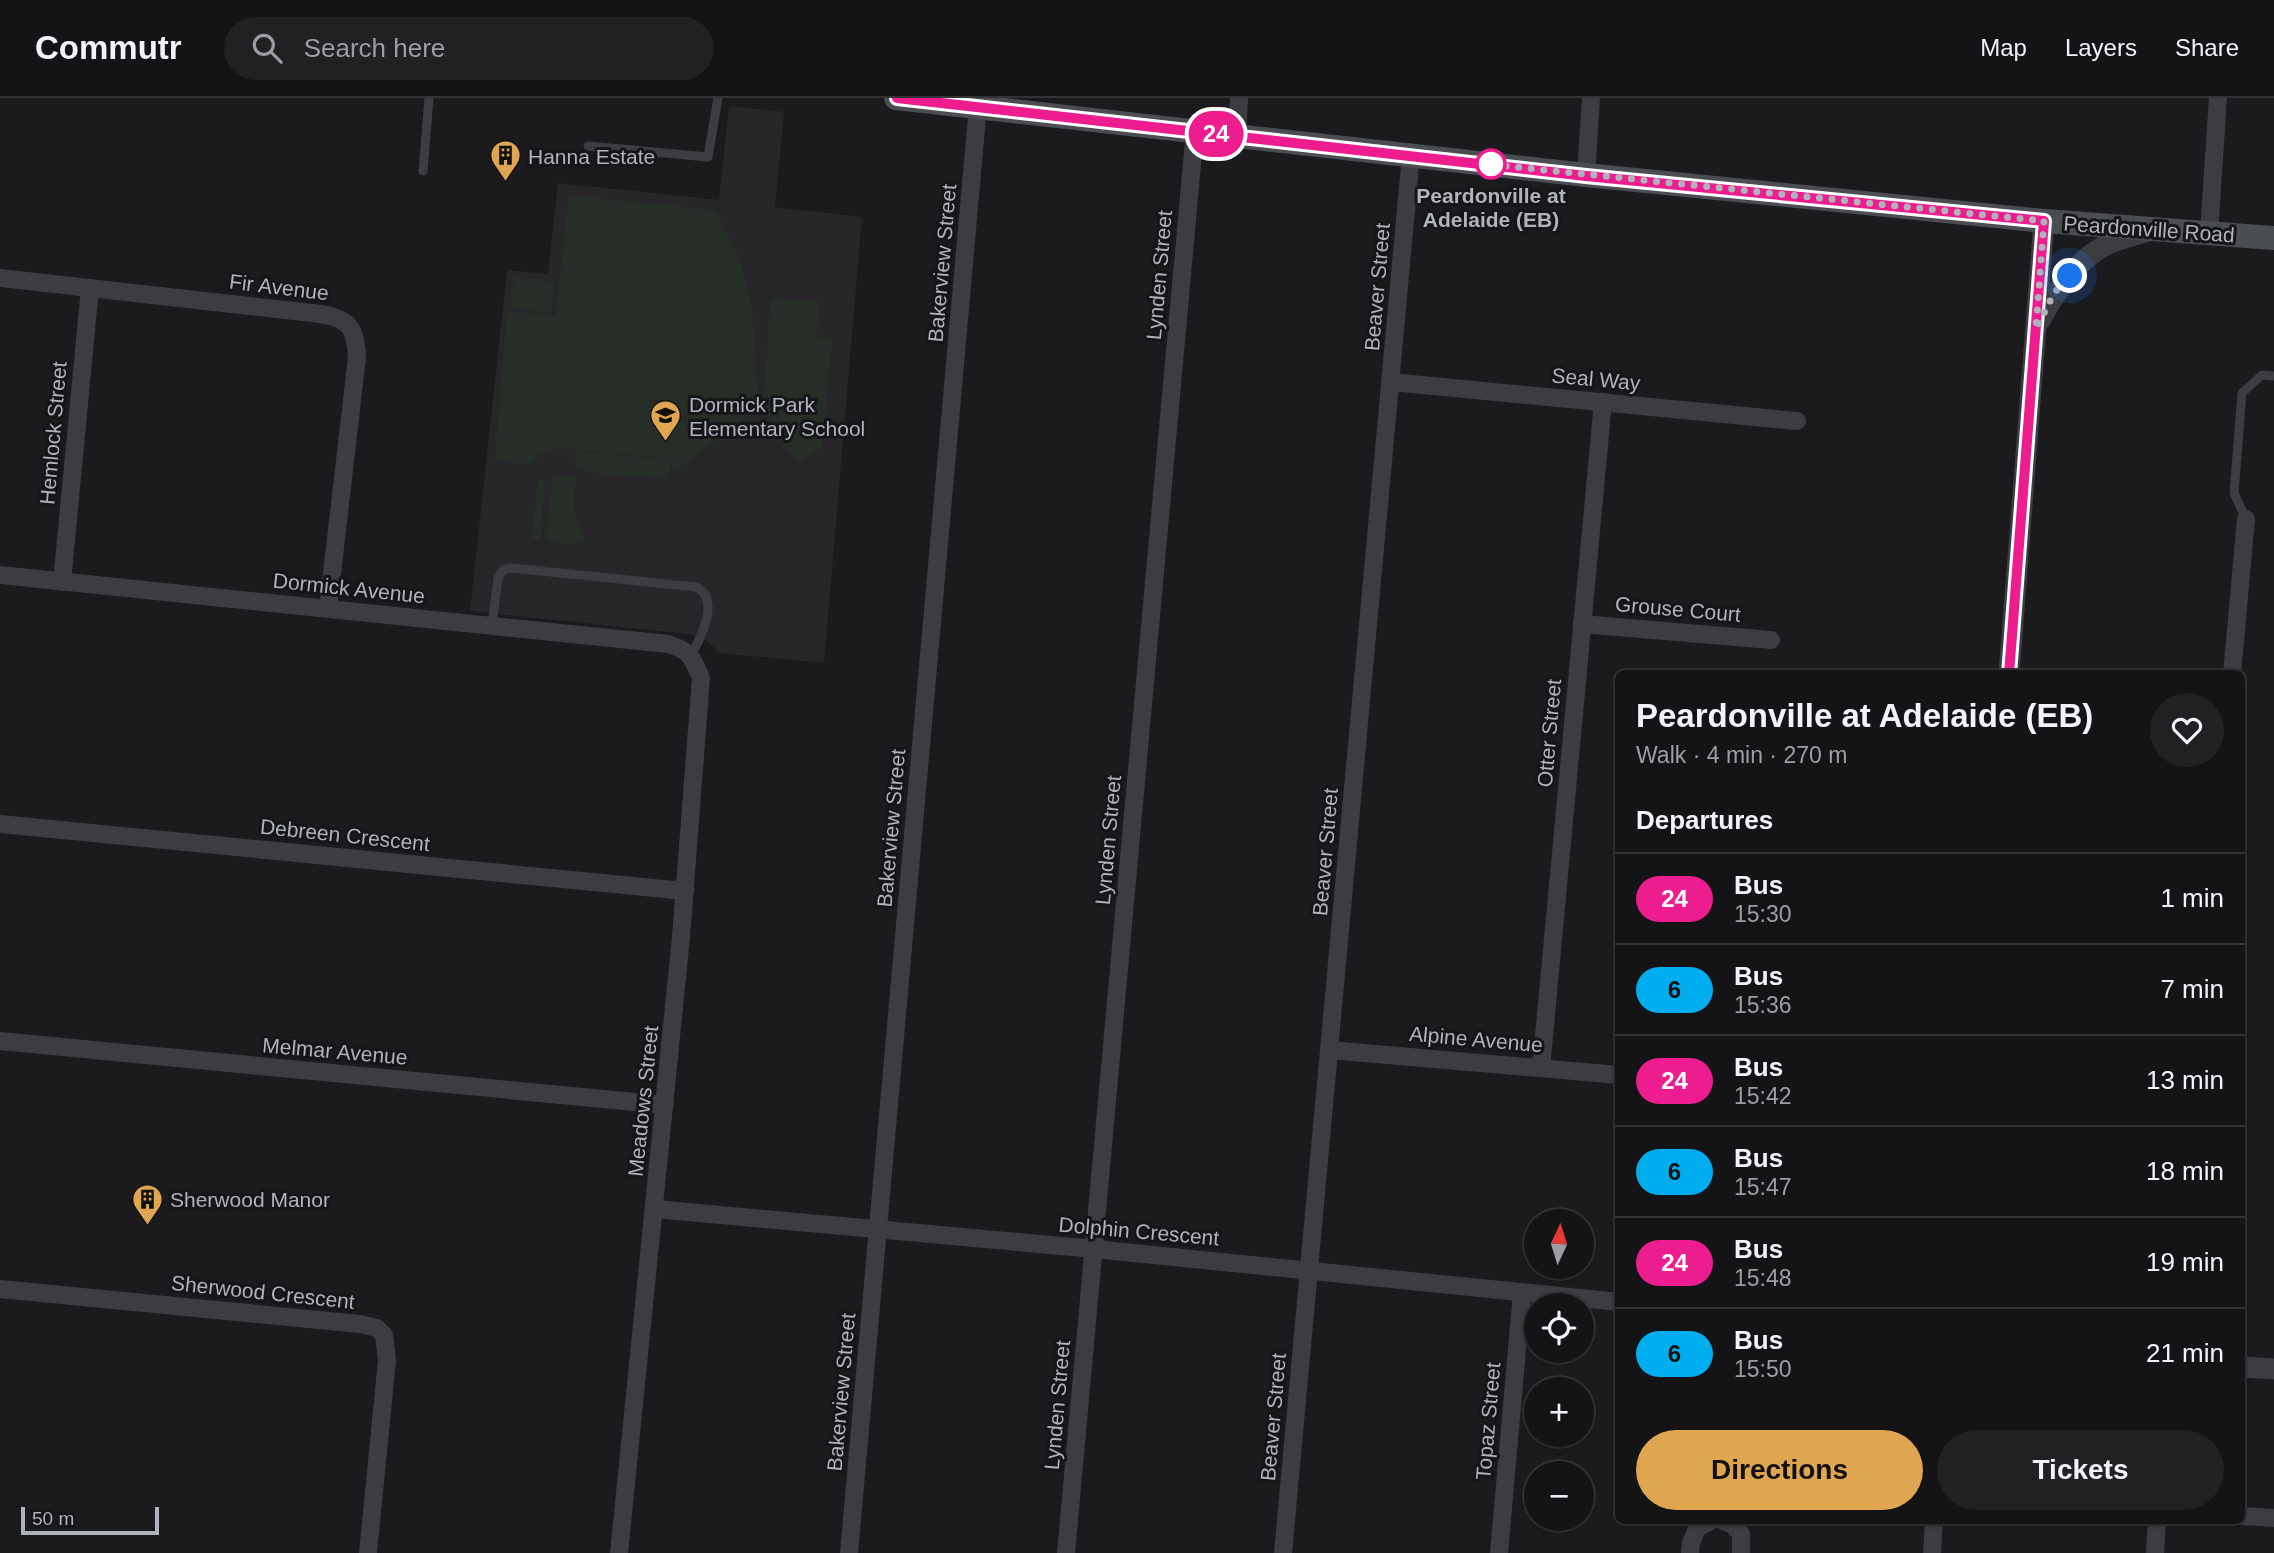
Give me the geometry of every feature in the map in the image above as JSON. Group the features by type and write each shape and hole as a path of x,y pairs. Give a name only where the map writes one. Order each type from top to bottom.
{"main road":[{"name":"Peardonville Road","path":"897,98 1586,176 2044,221 2274,238"}],"street":[{"path":"1237,136 1238,98"},
{"path":"1586,176 1591,98"},
{"path":"2209,233 2217,98"},
{"name":"Bakerview Street","path":"849,1553 978,106"},
{"name":"Lynden Street","path":"1066,1553 1195,131"},
{"name":"Beaver Street","path":"1283,1553 1411,155"},
{"path":"2009,670 2044,221"},
{"path":"2036,329 2054,293 2085,260 2105,246 2152,230"},
{"name":"Fir Avenue","path":"0,278 321,314 345,321 353,329 357,357 328,608"},
{"name":"Hemlock Street","path":"62,582 90,288"},
{"name":"Seal Way","path":"1391,382 1797,421"},
{"name":"Otter Street","path":"1541,1068 1603,402"},
{"path":"2232,670 2246,519"},
{"name":"Dormick Avenue","path":"0,575 668,644 680,647 691,655"},
{"name":"Grouse Court","path":"1582,624 1771,640"},
{"name":"Meadows Street","path":"619,1553 685,891 701,677 691,655"},
{"name":"Debreen Crescent","path":"0,824 685,891"},
{"name":"Melmar Avenue","path":"0,1041 665,1105"},
{"name":"Alpine Avenue","path":"1330,1050 1615,1075"},
{"name":"Dolphin Crescent","path":"655,1209 1094,1249 1615,1302"},
{"name":"Sherwood Crescent","path":"0,1289 360,1324 377,1328 384,1335 387,1360 368,1553"},
{"name":"Topaz Street","path":"1499,1553 1522,1293"},
{"path":"2245,1367 2274,1369"},
{"path":"2245,1516 2274,1518"},
{"path":"1690,1553 1697,1528 1704,1524"},
{"path":"1730,1524 1741,1534 1741,1553"},
{"path":"1932,1553 1934,1524"},
{"path":"2155,1553 2157,1524"}],"lane":[{"path":"423,171 429,98"},
{"path":"588,146 708,157 718,98"},
{"path":"2246,519 2234,493 2242,393 2262,375 2274,376"},
{"path":"492,625 498,578 503,570 512,568 696,587 704,590 708,597 705,632 691,655"}],"shaded area":[{"name":"Dormick Park Elementary School","path":"729,106 784,112 775,207 862,217 824,663 720,653 707,641 689,634 470,611 507,270 548,274 558,183 719,200"},
{"path":"569,196 716,210 740,259 752,308 759,407 677,470 672,470 673,459 559,448 542,453 529,465 495,460 507,311 556,316"},
{"path":"514,278 554,282 551,313 510,308"},
{"path":"770,298 818,302 817,337 832,339 822,446 800,463 777,436 764,406"},
{"path":"576,451 670,460 669,479 586,472 582,466 575,465"},
{"path":"553,475 576,478 573,508 585,541 569,545 546,540"},
{"path":"538,480 545,480 540,540 532,539"}],"bus line":[{"name":"24","path":"897,98 1586,176 2044,221 2009,670"}],"place":[{"name":"Peardonville at Adelaide (EB)","path":"1491,164"},
{"name":"Hanna Estate","path":"505,183"},
{"name":"Dormick Park Elementary School","path":"666,443"},
{"name":"Sherwood Manor","path":"147,1226"}],"route":[{"path":"1491,164 1486,164 2044,221 2036,329 2054,293 2070,276"}]}
